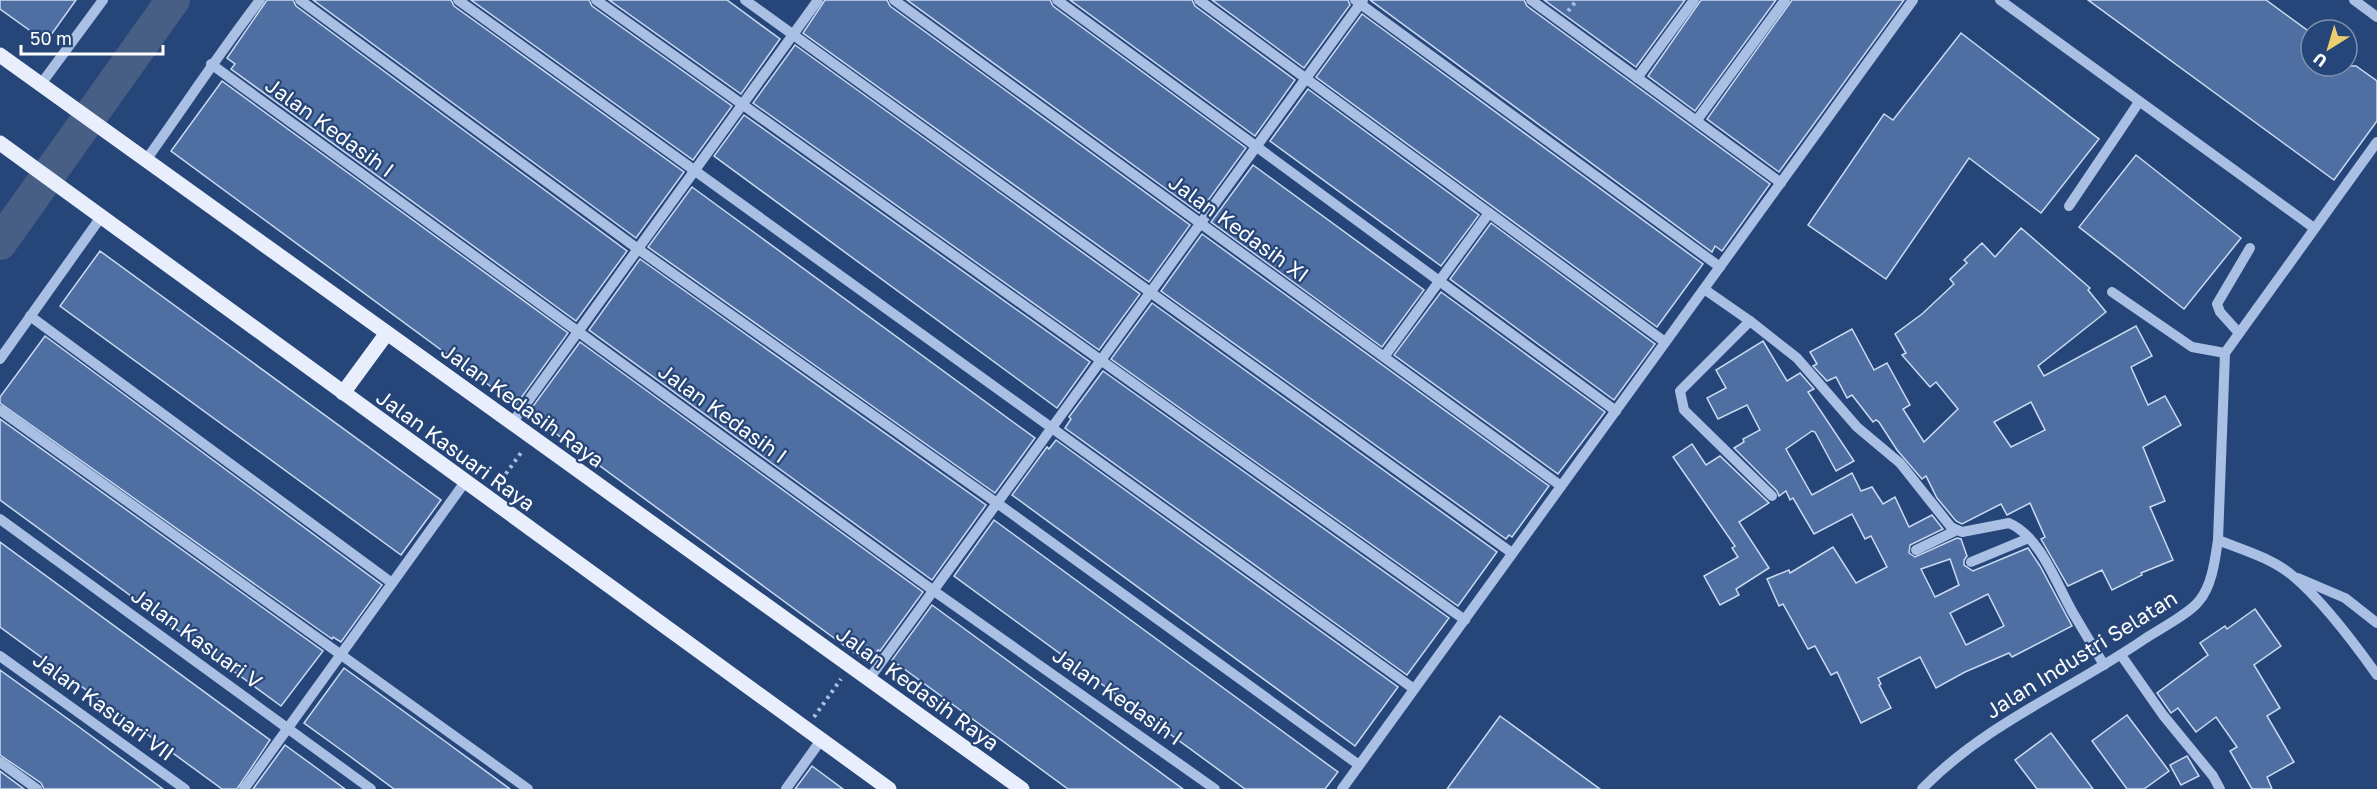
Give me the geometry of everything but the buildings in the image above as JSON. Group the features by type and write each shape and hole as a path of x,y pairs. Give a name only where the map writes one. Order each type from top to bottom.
{"main road":[{"name":"Jalan Kedasih Raya","path":"0,55 1022,789"},
{"name":"Jalan Kasuari Raya","path":"4,147 889,789"},
{"path":"343,393 387,333"}],"street":[{"path":"47,89 103,0"},
{"path":"146,160 212,64 260,0"},
{"path":"300,0 638,249 997,503 1359,765"},
{"path":"458,0 1414,689"},
{"path":"596,0 1465,620"},
{"path":"745,0 1512,553"},
{"path":"512,423 818,0"},
{"name":"Jalan Kedasih XI","path":"894,0 1561,486"},
{"path":"1057,0 1616,411"},
{"path":"1199,0 1665,342"},
{"path":"1531,0 1780,183"},
{"path":"1637,78 1694,0"},
{"path":"1697,120 1785,0"},
{"path":"1342,789 1913,0"},
{"path":"2000,0 2314,228"},
{"path":"2354,0 2377,17"},
{"path":"869,679 1306,79 1359,1 1720,267"},
{"name":"Jalan Kedasih I","path":"212,64 934,591 1215,789"},
{"path":"2069,206 2139,102"},
{"path":"2112,292 2192,347 2226,353 2377,142"},
{"path":"0,358 30,316 96,213"},
{"path":"1384,357 1489,213"},
{"path":"2239,333 2220,312 2217,304 2250,248"},
{"path":"1704,289 1797,358 1857,427 1900,463 1946,522 1962,532 2009,523 2029,538 2051,570 2104,665"},
{"path":"30,316 392,583"},
{"path":"1750,321 1680,391 1684,410 1772,496"},
{"name":"Jalan Industri Selatan","path":"1922,789 1942,768 2017,716 2121,655 2199,601 2213,568 2218,540 2226,353"},
{"path":"0,410 528,789"},
{"path":"244,789 465,482"},
{"name":"Jalan Kasuari V","path":"0,519 371,789"},
{"path":"1916,550 1957,530"},
{"path":"1971,562 2029,538"},
{"path":"2218,540 2259,555 2293,575 2345,598 2377,623"},
{"path":"2293,575 2377,675"},
{"path":"2121,655 2163,715 2213,776 2220,789"},
{"name":"Jalan Kasuari VII","path":"0,656 185,789"},
{"path":"786,789 821,740"},
{"path":"0,762 37,789"}],"path":[{"path":"488,499 532,438"},
{"path":"806,729 850,666"}],"waterway":[{"path":"0,243 173,0"}]}
